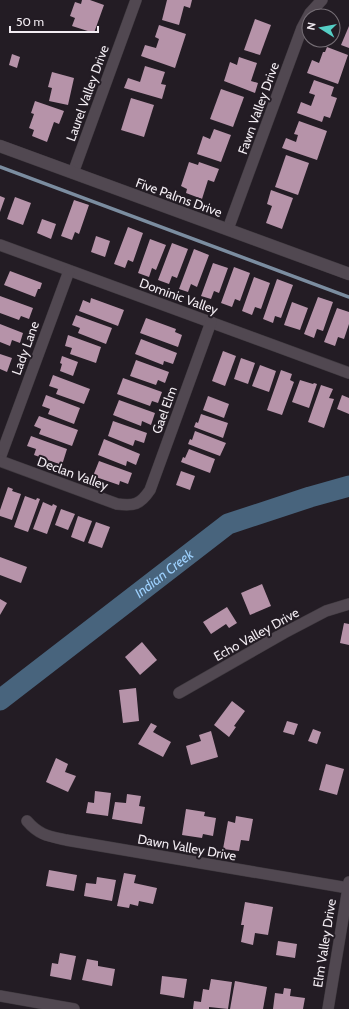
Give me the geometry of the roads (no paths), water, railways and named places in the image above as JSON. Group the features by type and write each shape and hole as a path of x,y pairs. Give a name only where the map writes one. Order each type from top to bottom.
{"street":[{"name":"Laurel Valley Drive","path":"73,173 136,0"},
{"name":"Fawn Valley Drive","path":"228,229 302,28 310,13 322,0"},
{"name":"Five Palms Drive","path":"0,146 349,274"},
{"name":"Dominic Valley","path":"0,245 349,373"},
{"name":"Lady Lane","path":"0,458 69,271"},
{"name":"Gael Elm","path":"138,503 145,498 150,490 210,322"},
{"name":"Declan Valley","path":"0,461 117,504 128,505 138,503"},
{"name":"Echo Valley Drive","path":"178,693 326,611 349,604"},
{"name":"Dawn Valley Drive","path":"26,821 35,830 44,835 66,840 348,885"},
{"name":"Elm Valley Drive","path":"328,1009 348,885"},
{"path":"0,996 74,1009"}],"waterway":[{"path":"0,167 349,297"},
{"name":"Indian Creek","path":"0,700 228,524 349,486"}]}
